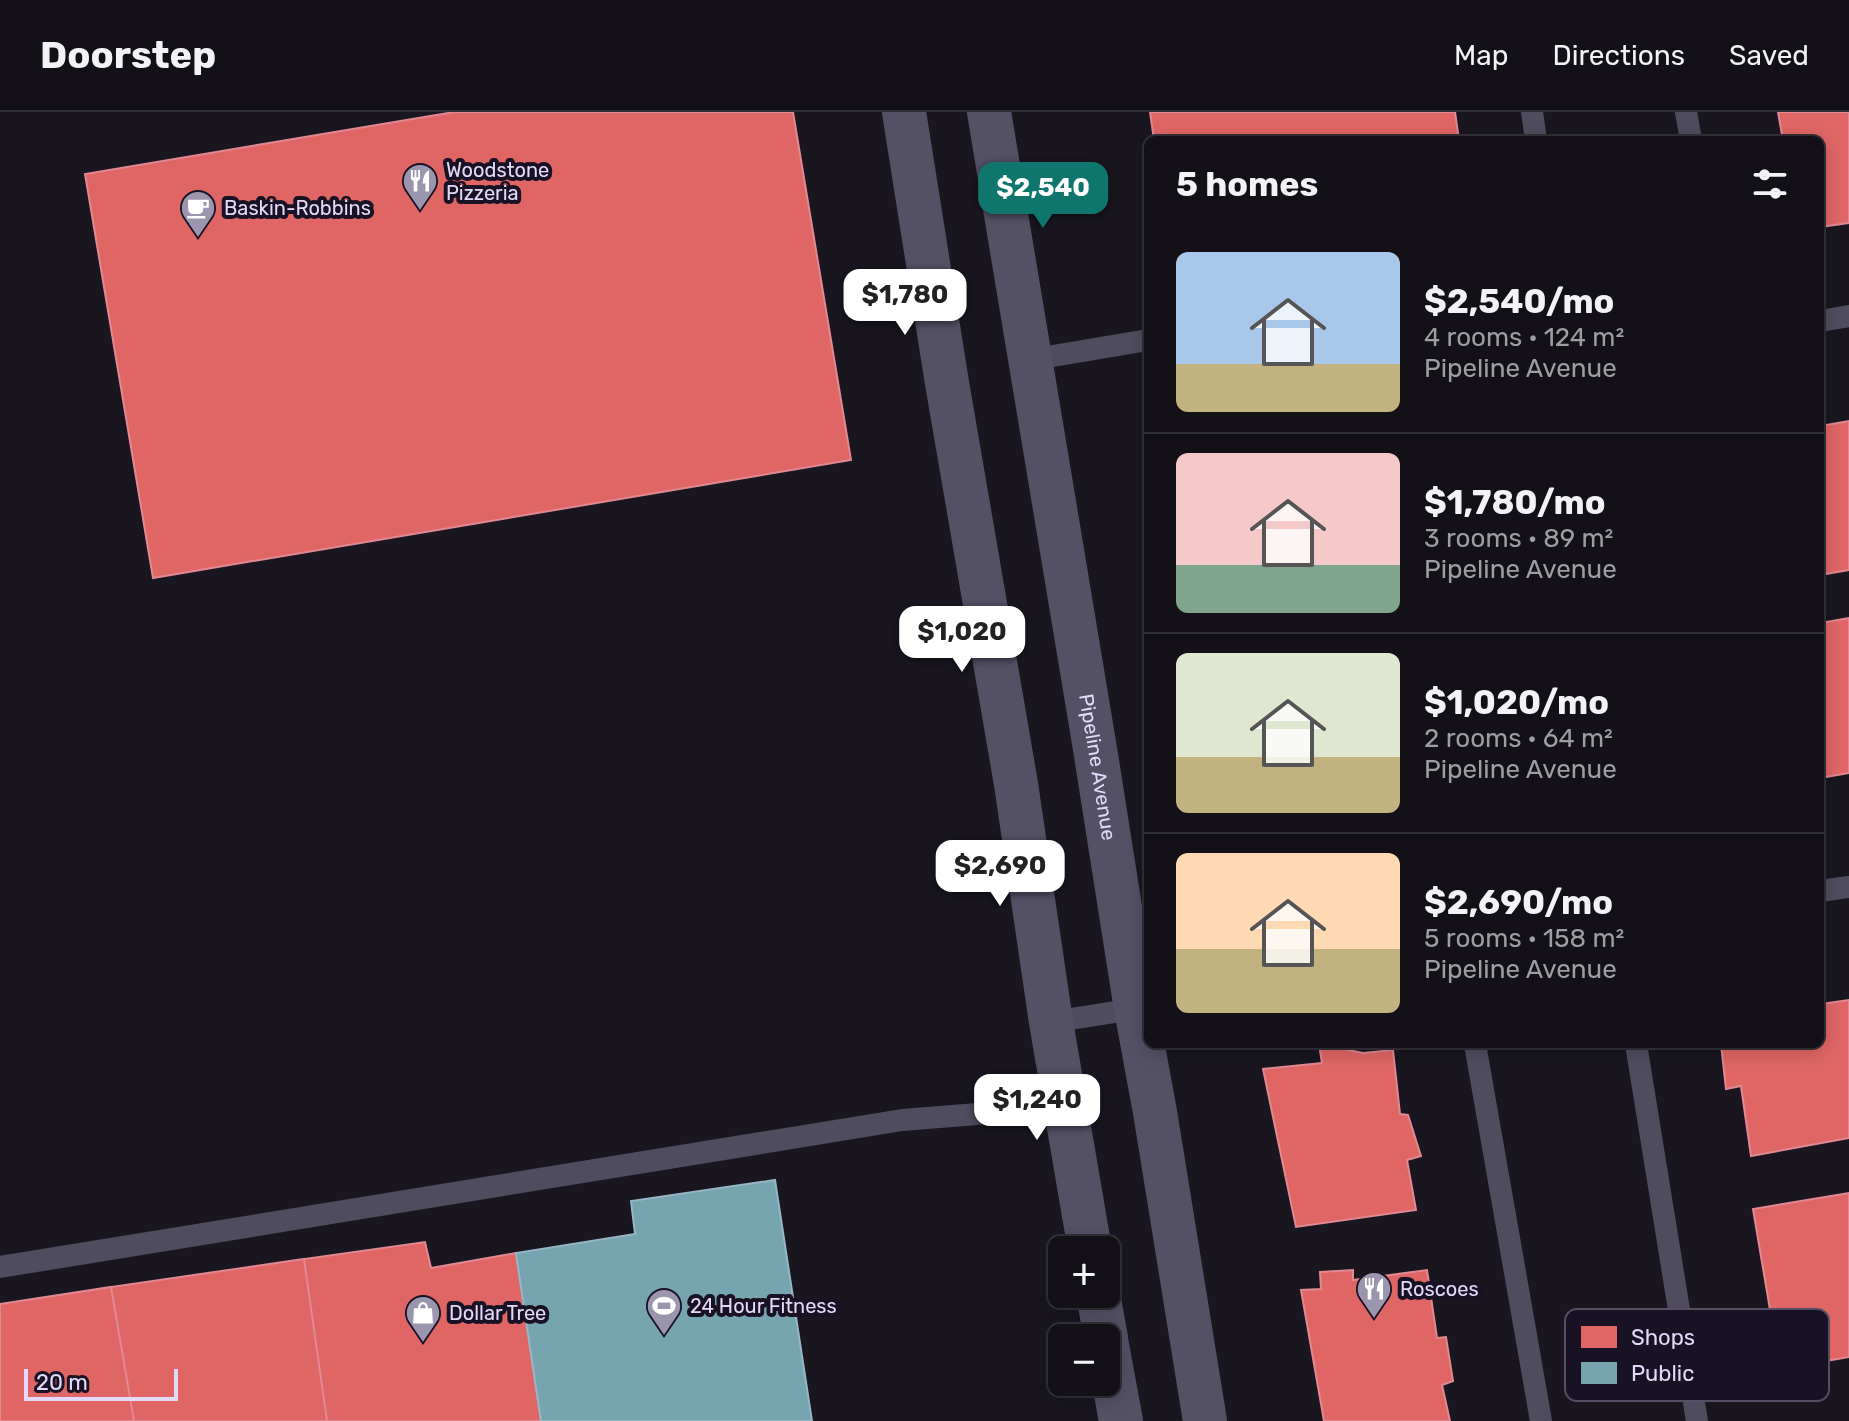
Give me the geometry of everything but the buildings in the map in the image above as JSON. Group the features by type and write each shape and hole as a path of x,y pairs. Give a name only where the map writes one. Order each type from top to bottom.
{"main road":[{"path":"904,112 1088,1236"},
{"name":"Pipeline Avenue","path":"989,112 1096,755 1142,1008"},
{"name":"Pipeline Avenue","path":"1147,1048 1205,1421"},
{"path":"1116,1396 1121,1421"}],"lane":[{"path":"1532,112 1535,136"},
{"path":"1686,112 1690,136"},
{"path":"1824,320 1849,316"},
{"path":"1029,360 1144,341"},
{"path":"1824,890 1849,887"},
{"path":"1051,1022 1142,1008"},
{"path":"1476,1048 1541,1421"},
{"path":"1637,1048 1679,1309"},
{"path":"0,1267 902,1120 1065,1107"},
{"path":"1694,1401 1697,1421"}],"place":[{"name":"Woodstone Pizzeria","path":"420,212"},
{"name":"Baskin-Robbins","path":"198,239"},
{"name":"Roscoes","path":"1374,1320"},
{"name":"24 Hour Fitness","path":"664,1337"},
{"name":"Dollar Tree","path":"423,1344"}]}
